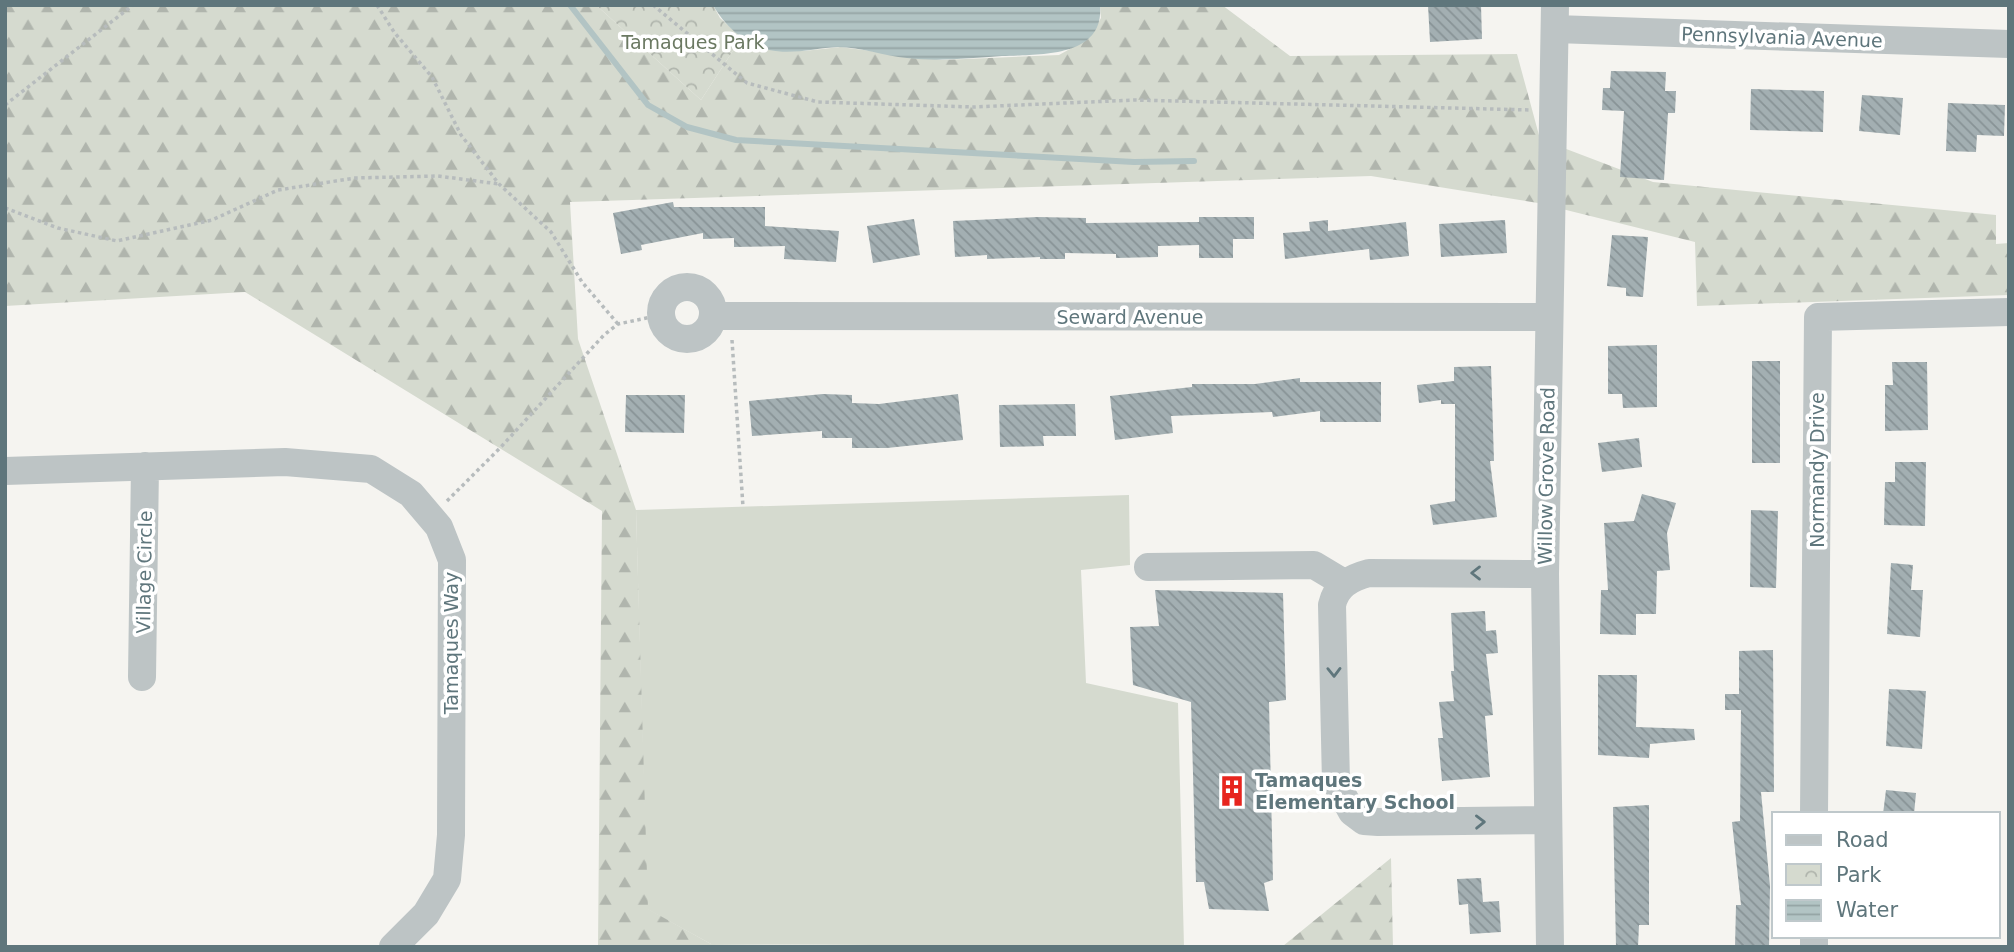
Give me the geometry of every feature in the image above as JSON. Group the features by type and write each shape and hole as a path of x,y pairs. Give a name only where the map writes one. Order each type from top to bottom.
{"street":[{"name":"Willow Grove Road","path":"1550,947 1546,820 1545,574 1550,111 1555,17"},
{"name":"Pennsylvania Avenue","path":"1555,17 2009,44"},
{"name":"Normandy Drive","path":"1814,812 1818,317 2009,312"},
{"path":"661,315 667,330 682,339 699,336 722,316"},
{"name":"Seward Avenue","path":"722,316 1548,317"},
{"name":"Tamaques Way","path":"5,471 285,462 371,469 411,494 431,517 439,527 452,560 451,835 447,879 426,914 393,947"},
{"name":"Village Circle","path":"142,677 145,466"},
{"path":"1148,567 1314,565 1344,583"},
{"path":"1545,574 1368,573 1344,583 1334,595 1332,605 1336,782 1352,812 1364,821 1413,823 1546,820"}],"path":[{"path":"5,105 133,5"},
{"path":"377,5 394,32 432,77 461,135 499,184 551,232 582,282 618,324"},
{"path":"653,5 747,83 818,102 973,107 1135,100 1550,111"},
{"path":"5,208 58,228 117,241 212,220 278,190 355,178 438,176 499,184"},
{"path":"431,517 500,448 591,348 618,324 661,315"},
{"path":"722,316 743,507"}],"green space":[{"path":"5,5 596,5 701,100 736,46 745,41 770,50 804,51 840,47 942,60 1059,55 1088,39 1101,18 1100,5 1222,5 1290,56 1517,54 1540,139 1653,182 1996,215 1996,244 2009,243 2009,295 1697,306 1695,242 1538,203 1371,176 570,202 578,339 636,510 648,909 711,944 1043,947 598,947 602,511 245,292 5,306"},
{"name":"Tamaques Park","path":"596,5 713,5 720,18 745,41 736,46 701,100"},
{"path":"1129,495 1130,565 1081,570 1086,683 1178,703 1184,947 711,944 647,909 636,510"},
{"path":"1391,858 1393,947 1241,947 1283,946"}],"water":[{"path":"713,5 1100,5 1099,23 1092,35 1066,50 1033,55 931,60 847,47 795,52 769,50 736,34"}],"building":[{"path":"1428,5 1481,5 1482,39 1430,42"},
{"path":"1611,71 1666,72 1665,91 1676,91 1675,113 1668,113 1664,180 1620,177 1624,111 1602,110 1603,88 1610,88"},
{"path":"1751,89 1824,91 1823,132 1750,130"},
{"path":"1862,95 1903,98 1900,135 1859,131"},
{"path":"1948,103 2005,105 2004,136 1977,135 1976,152 1946,151"},
{"path":"673,202 674,207 765,207 765,226 839,231 836,262 784,259 785,246 734,247 734,238 703,239 703,233 641,245 642,250 621,254 613,213"},
{"path":"1199,217 1254,217 1254,239 1233,239 1233,258 1199,258 1199,245 1158,246 1158,257 1116,258 1116,254 1065,253 1065,259 987,259 987,255 955,257 953,221 1086,218 1086,223 1199,222"},
{"path":"914,219 920,255 873,263 867,226"},
{"path":"1328,220 1328,231 1406,222 1409,256 1370,260 1369,249 1285,259 1283,233 1310,231 1309,222"},
{"path":"1505,220 1507,253 1441,257 1439,224"},
{"path":"1612,235 1648,237 1643,297 1626,296 1626,288 1607,286"},
{"path":"1657,345 1657,407 1623,408 1622,394 1608,394 1608,346"},
{"path":"1752,361 1780,361 1780,463 1752,463"},
{"path":"1892,362 1927,362 1928,430 1885,431 1885,385 1893,385"},
{"path":"1491,366 1494,461 1490,461 1497,517 1433,525 1430,505 1455,501 1455,404 1441,404 1441,400 1419,403 1417,385 1454,381 1454,367"},
{"path":"1300,378 1300,382 1381,382 1381,422 1320,422 1320,411 1273,417 1272,412 1171,416 1173,433 1115,440 1110,396 1192,387 1192,384 1255,384"},
{"path":"823,394 852,395 852,403 879,404 958,394 963,440 887,448 852,448 852,438 822,438 822,431 752,436 749,401"},
{"path":"626,395 685,395 684,433 625,432"},
{"path":"1075,404 1076,436 1043,436 1044,446 1000,447 999,405"},
{"path":"1639,438 1642,467 1602,472 1598,443"},
{"path":"1895,462 1926,462 1925,526 1884,525 1885,482 1895,482"},
{"path":"1642,494 1676,503 1667,533 1670,570 1657,571 1656,614 1636,614 1636,635 1600,634 1601,590 1608,590 1604,523 1634,521"},
{"path":"1751,510 1778,511 1776,588 1750,587"},
{"path":"1891,563 1913,565 1911,590 1923,590 1920,637 1887,634"},
{"name":"Tamaques Elementary School","path":"1155,590 1283,593 1286,700 1269,702 1273,880 1264,883 1269,911 1209,909 1204,882 1196,882 1191,702 1133,685 1130,627 1159,626"},
{"path":"1485,611 1486,631 1496,630 1498,653 1486,654 1493,715 1485,716 1490,777 1442,781 1438,738 1443,738 1439,702 1454,701 1451,613"},
{"path":"1773,650 1774,792 1761,792 1770,886 1769,947 1735,947 1736,905 1741,905 1732,822 1740,821 1741,710 1725,710 1725,694 1739,694 1739,651"},
{"path":"1598,675 1637,675 1636,727 1694,729 1695,740 1650,744 1649,758 1598,755"},
{"path":"1889,689 1926,691 1922,749 1886,746"},
{"path":"1886,790 1916,793 1914,812 1883,812"},
{"path":"1649,805 1649,925 1639,925 1638,947 1616,947 1613,807"},
{"path":"1481,878 1483,902 1499,901 1501,932 1470,934 1468,904 1459,905 1457,879"}],"waterway":[{"path":"570,5 648,105 687,127 736,140 1134,162 1194,161"}],"place":[{"name":"Tamaques Elementary School","path":"1232,791"}]}
